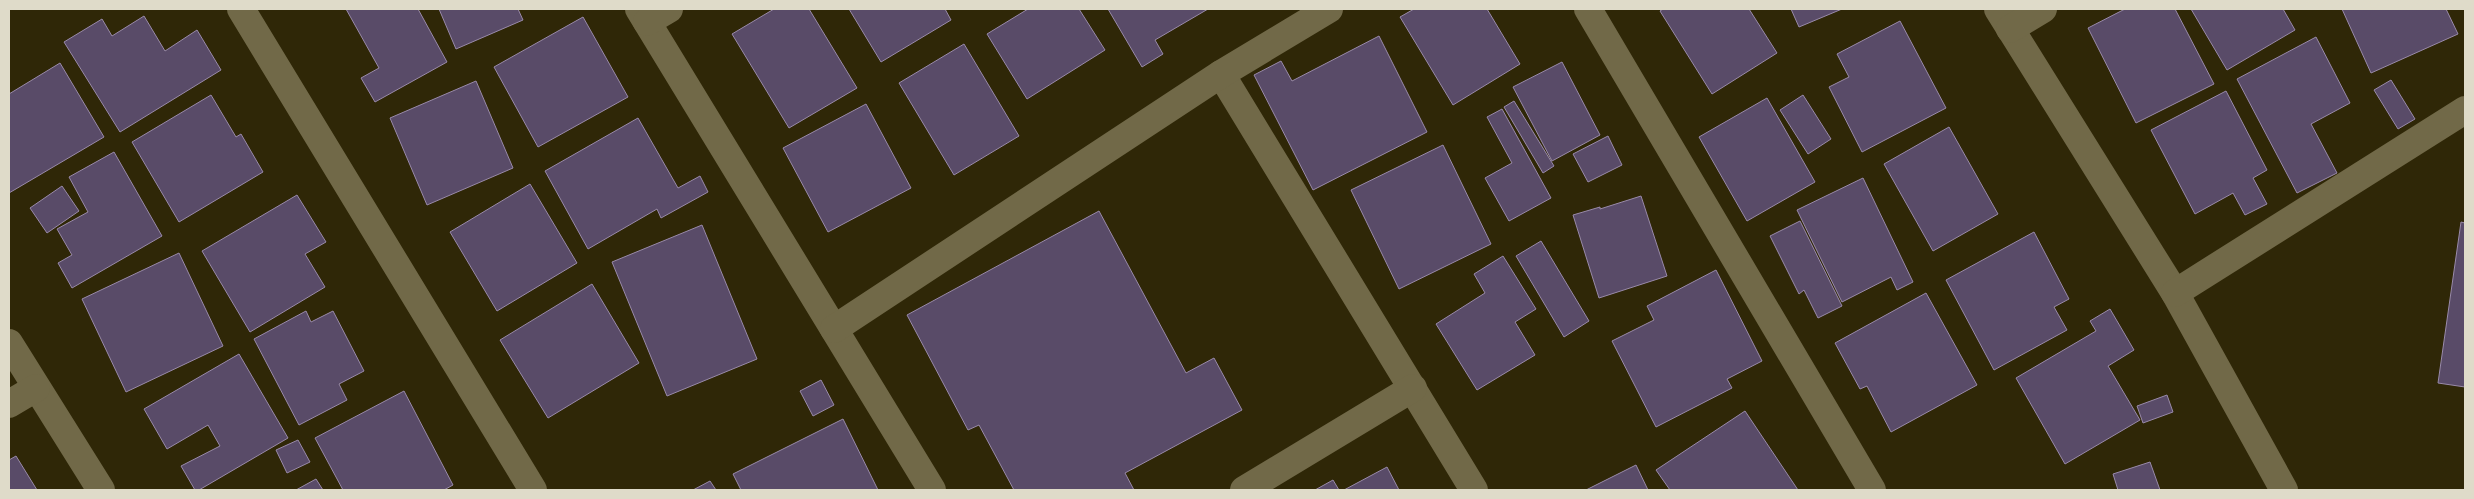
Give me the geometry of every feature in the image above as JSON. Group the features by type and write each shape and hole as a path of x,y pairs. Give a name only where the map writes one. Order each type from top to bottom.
{"street":[{"path":"241,9 533,490"},
{"path":"834,330 1221,74 1329,9"},
{"path":"1588,9 1872,490"},
{"path":"2043,9 2004,19 2175,293 2284,490"},
{"path":"652,13 834,330 932,490"},
{"path":"1221,74 1474,490"},
{"path":"2175,293 2465,110"},
{"path":"9,344 101,490"},
{"path":"9,404 36,388"},
{"path":"1244,490 1413,388"}],"building":[{"path":"346,9 418,9 447,62 375,102 361,78 379,68"},
{"path":"439,9 518,9 523,20 456,49"},
{"path":"774,9 809,9 857,88 789,128 732,34"},
{"path":"849,9 945,9 951,20 881,62"},
{"path":"1028,9 1079,9 1105,50 1027,99 987,34"},
{"path":"1108,9 1208,9 1155,40 1163,54 1142,67"},
{"path":"1414,9 1487,9 1520,64 1453,105 1400,17"},
{"path":"1663,9 1749,9 1777,53 1712,94 1660,11"},
{"path":"1791,9 1842,9 1799,27"},
{"path":"2125,9 2175,9 2214,84 2136,123 2088,28"},
{"path":"2191,9 2283,9 2295,30 2227,70"},
{"path":"2342,9 2446,9 2458,34 2371,73"},
{"path":"144,16 165,51 197,30 221,70 120,132 64,42 102,19 112,36"},
{"path":"583,17 628,97 538,147 494,67"},
{"path":"1900,21 1946,108 1862,152 1829,87 1849,77 1837,54"},
{"path":"1379,36 1427,132 1313,190 1254,75 1281,61 1292,81"},
{"path":"2316,37 2350,103 2311,124 2337,173 2297,193 2237,79"},
{"path":"964,44 1019,136 954,175 899,83"},
{"path":"1562,62 1600,135 1552,161 1513,87"},
{"path":"60,63 104,137 9,193 9,94"},
{"path":"2391,80 2415,119 2398,129 2374,90"},
{"path":"476,81 513,168 427,205 390,118"},
{"path":"2226,91 2267,170 2253,178 2267,204 2245,215 2233,193 2195,214 2151,130"},
{"path":"211,95 236,137 241,134 263,172 179,222 132,142"},
{"path":"1803,95 1831,139 1808,154 1780,110"},
{"path":"1767,98 1815,182 1747,221 1699,137"},
{"path":"1514,101 1554,166 1543,173 1504,107"},
{"path":"866,104 911,188 828,232 783,148"},
{"path":"1502,109 1551,198 1509,221 1485,178 1512,163 1487,117"},
{"path":"638,118 678,188 700,176 708,192 661,218 657,209 588,249 545,171"},
{"path":"1949,127 1998,214 1933,251 1884,164"},
{"path":"1608,136 1622,165 1588,182 1573,154"},
{"path":"1443,145 1491,244 1399,289 1351,190"},
{"path":"114,152 162,236 72,288 58,263 72,255 57,229 88,212 69,177"},
{"path":"1863,178 1913,282 1897,290 1891,277 1842,302 1797,210"},
{"path":"530,184 577,263 497,311 450,232"},
{"path":"62,186 79,211 47,233 30,208"},
{"path":"297,195 326,242 305,254 325,287 250,332 202,251"},
{"path":"1641,196 1667,276 1599,298 1573,215"},
{"path":"1099,211 1186,373 1214,358 1242,410 1125,473 1134,490 1014,490 979,425 968,430 907,315"},
{"path":"1800,221 1842,306 1818,318 1804,290 1799,294 1770,236"},
{"path":"2461,222 2465,223 2465,387 2438,383"},
{"path":"702,225 757,359 667,396 612,262"},
{"path":"2034,232 2069,299 2054,307 2067,330 1994,370 1946,280"},
{"path":"1541,241 1589,321 1564,337 1516,256"},
{"path":"179,253 223,346 126,392 82,299"},
{"path":"1503,256 1536,309 1515,322 1535,355 1477,390 1436,324 1485,293 1474,274"},
{"path":"1716,270 1762,361 1727,379 1732,388 1656,427 1612,341 1654,320 1647,306"},
{"path":"592,284 639,363 548,418 500,340"},
{"path":"1926,293 1977,385 1891,432 1867,386 1860,389 1835,343"},
{"path":"2110,309 2134,350 2108,366 2140,420 2065,464 2016,378 2096,331 2090,321"},
{"path":"306,311 311,322 333,311 364,371 339,384 347,400 299,425 254,339"},
{"path":"239,354 288,438 199,490 195,490 181,466 220,446 208,425 167,449 144,409"},
{"path":"821,380 834,405 813,416 800,391"},
{"path":"404,391 453,485 444,490 343,490 315,438"},
{"path":"2167,395 2173,412 2143,423 2137,406"},
{"path":"1745,411 1798,490 1670,490 1656,470"},
{"path":"843,419 878,490 741,490 733,474"},
{"path":"298,440 310,462 287,473 276,450"},
{"path":"16,456 37,490 9,490 9,460"},
{"path":"2150,462 2160,490 2118,490 2113,474"},
{"path":"1636,465 1648,490 1586,490"},
{"path":"1387,467 1399,490 1344,490"},
{"path":"316,479 323,490 296,490"},
{"path":"1333,480 1339,490 1315,490"},
{"path":"710,481 716,490 693,490"}]}
